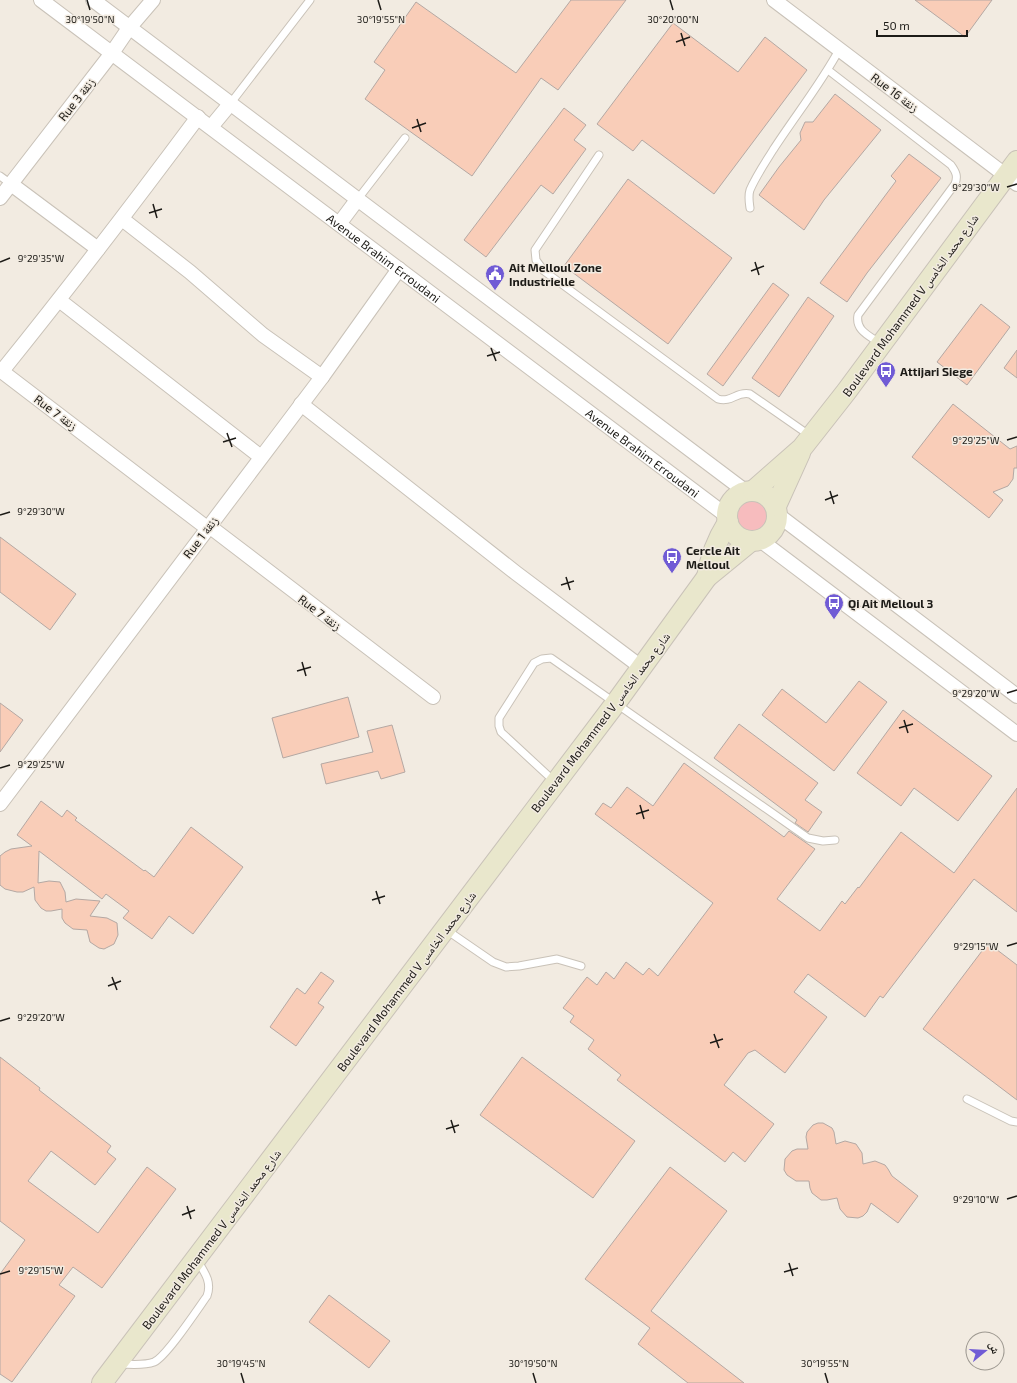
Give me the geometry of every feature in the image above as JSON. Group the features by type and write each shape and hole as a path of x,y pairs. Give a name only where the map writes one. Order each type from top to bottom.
{"main road":[{"name":"Boulevard Mohammed V شارع محمد الخامس","path":"749,491 807,442 1013,173"},
{"name":"Boulevard Mohammed V شارع محمد الخامس","path":"777,511 807,442"},
{"path":"749,491 760,492 766,495 777,511 777,523 773,530 768,536 756,541 743,540 736,535 731,529 728,519 729,507 732,501 738,496 749,491"},
{"name":"Boulevard Mohammed V شارع محمد الخامس","path":"707,577 709,563 728,519"},
{"name":"Boulevard Mohammed V شارع محمد الخامس","path":"105,1382 196,1259 556,783 707,577 756,541"}],"street":[{"name":"Avenue Brahim Erroudani","path":"41,0 198,117 728,519"},
{"path":"92,0 749,491"},
{"name":"Rue 3 زنقة","path":"0,198 5,180 112,53 129,28 153,0"},
{"name":"Rue 16 زنقة","path":"774,0 840,50 1013,173"},
{"path":"211,127 230,104"},
{"path":"1,370 60,300 198,117"},
{"path":"5,180 98,249"},
{"path":"339,224 358,200"},
{"path":"122,219 190,272 263,336 322,378"},
{"name":"Rue 1 زنقة","path":"0,804 322,378 399,269"},
{"path":"60,300 261,457"},
{"name":"Rue 7 زنقة","path":"1,370 433,697"},
{"path":"301,404 510,569 641,667"},
{"path":"777,511 1017,696"},
{"path":"756,541 1017,734"}],"lane":[{"path":"230,104 310,0"},
{"path":"750,208 748,199 750,190 758,174 840,50"},
{"path":"828,70 951,165 956,171 957,176 955,184 858,315 858,325 861,330 881,344"},
{"path":"358,200 404,138"},
{"path":"599,155 534,250 536,260 544,271 718,399 724,401 740,394 750,394 807,442"},
{"path":"556,783 501,732 499,726 499,718 534,663 542,658 551,658 808,838 823,841 835,840"},
{"path":"445,929 493,962 506,967 557,959 581,966"},
{"path":"967,1098 1011,1121 1017,1122"},
{"path":"117,1364 152,1363 163,1356 207,1296 209,1291 208,1280 196,1259"}],"shaded area":[{"path":"752,497 762,500 767,505 770,515 767,525 762,530 752,533 742,530 737,525 734,515 737,505 742,500"}],"building":[{"path":"571,0 626,0 558,90 541,78 472,176 365,99 385,70 374,62 416,2 516,73"},
{"path":"915,0 992,0 965,37"},
{"path":"673,23 738,72 765,37 807,70 714,194 642,140 633,151 597,124"},
{"path":"835,94 881,130 824,200 804,230 759,195 801,140 800,133 805,122 813,122"},
{"path":"564,108 586,125 574,140 586,149 553,194 541,185 486,257 464,240"},
{"path":"909,154 941,178 867,273 847,302 820,283 896,181 891,176"},
{"path":"628,179 732,258 668,344 564,266"},
{"path":"773,283 789,295 723,386 707,374"},
{"path":"808,297 834,316 779,397 752,378"},
{"path":"981,304 1010,327 967,385 937,362"},
{"path":"1017,350 1017,378 1004,368"},
{"path":"953,404 1010,449 1017,446 1017,468 1014,468 1013,479 1008,486 993,492 1003,500 989,518 912,457"},
{"path":"0,537 76,594 50,630 0,592"},
{"path":"859,681 887,702 834,771 762,715 782,689 826,723"},
{"path":"348,697 359,737 283,758 272,718"},
{"path":"0,703 23,720 0,752"},
{"path":"903,710 992,776 958,821 914,788 901,806 857,773"},
{"path":"739,724 818,783 805,800 822,812 808,832 795,823 797,820 714,758"},
{"path":"392,725 405,772 381,779 378,771 326,784 321,764 373,752 367,731"},
{"path":"684,763 784,837 789,831 815,849 777,899 820,931 842,901 845,904 858,887 859,888 901,832 954,873 1017,788 1017,912 974,879 883,998 880,996 865,1017 808,974 794,992 827,1017 785,1073 755,1050 748,1053 724,1085 774,1124 745,1162 733,1152 725,1162 617,1080 621,1075 588,1049 594,1040 570,1022 574,1016 563,1008 587,977 597,985 606,972 614,979 626,962 643,975 649,968 658,976 713,903 595,814 603,803 611,808 627,787 653,806"},
{"path":"41,801 62,817 67,810 77,818 75,820 154,877 191,827 243,867 193,934 169,916 152,939 123,918 129,911 106,894 102,899 39,851 38,883 49,881 60,882 65,892 66,902 76,899 100,901 90,916 107,918 117,923 118,935 114,944 104,949 99,948 90,942 87,930 73,929 65,923 62,918 62,909 46,911 41,908 35,900 34,887 23,892 17,892 5,889 0,885 0,856 11,849 32,846 17,835"},
{"path":"988,943 1017,965 1017,1100 923,1029"},
{"path":"321,972 334,981 318,1003 324,1007 296,1046 270,1027 297,988 305,994"},
{"path":"0,1057 40,1088 39,1090 111,1146 107,1152 116,1159 95,1185 51,1151 28,1181 98,1233 147,1167 176,1189 102,1288 73,1267 59,1285 75,1296 12,1382 0,1374 0,1274 25,1240 0,1221"},
{"path":"522,1057 635,1141 593,1198 480,1115"},
{"path":"823,1123 832,1128 836,1144 845,1141 856,1144 862,1153 863,1164 875,1161 885,1165 892,1176 918,1196 898,1223 871,1203 867,1212 863,1216 858,1218 847,1217 840,1209 837,1198 821,1200 812,1193 809,1181 796,1181 787,1175 784,1170 785,1159 792,1151 797,1149 808,1149 806,1137 807,1132 813,1125"},
{"path":"670,1167 727,1211 651,1311 744,1383 688,1383 638,1344 650,1328 585,1279"},
{"path":"329,1295 390,1341 369,1368 309,1322"}],"place":[{"name":"Ait Melloul Zone Industrielle","path":"495,291"},
{"name":"Attijari Siege","path":"886,388"},
{"name":"Cercle Ait Melloul","path":"672,574"},
{"name":"Qi Ait Melloul 3","path":"834,620"}]}
